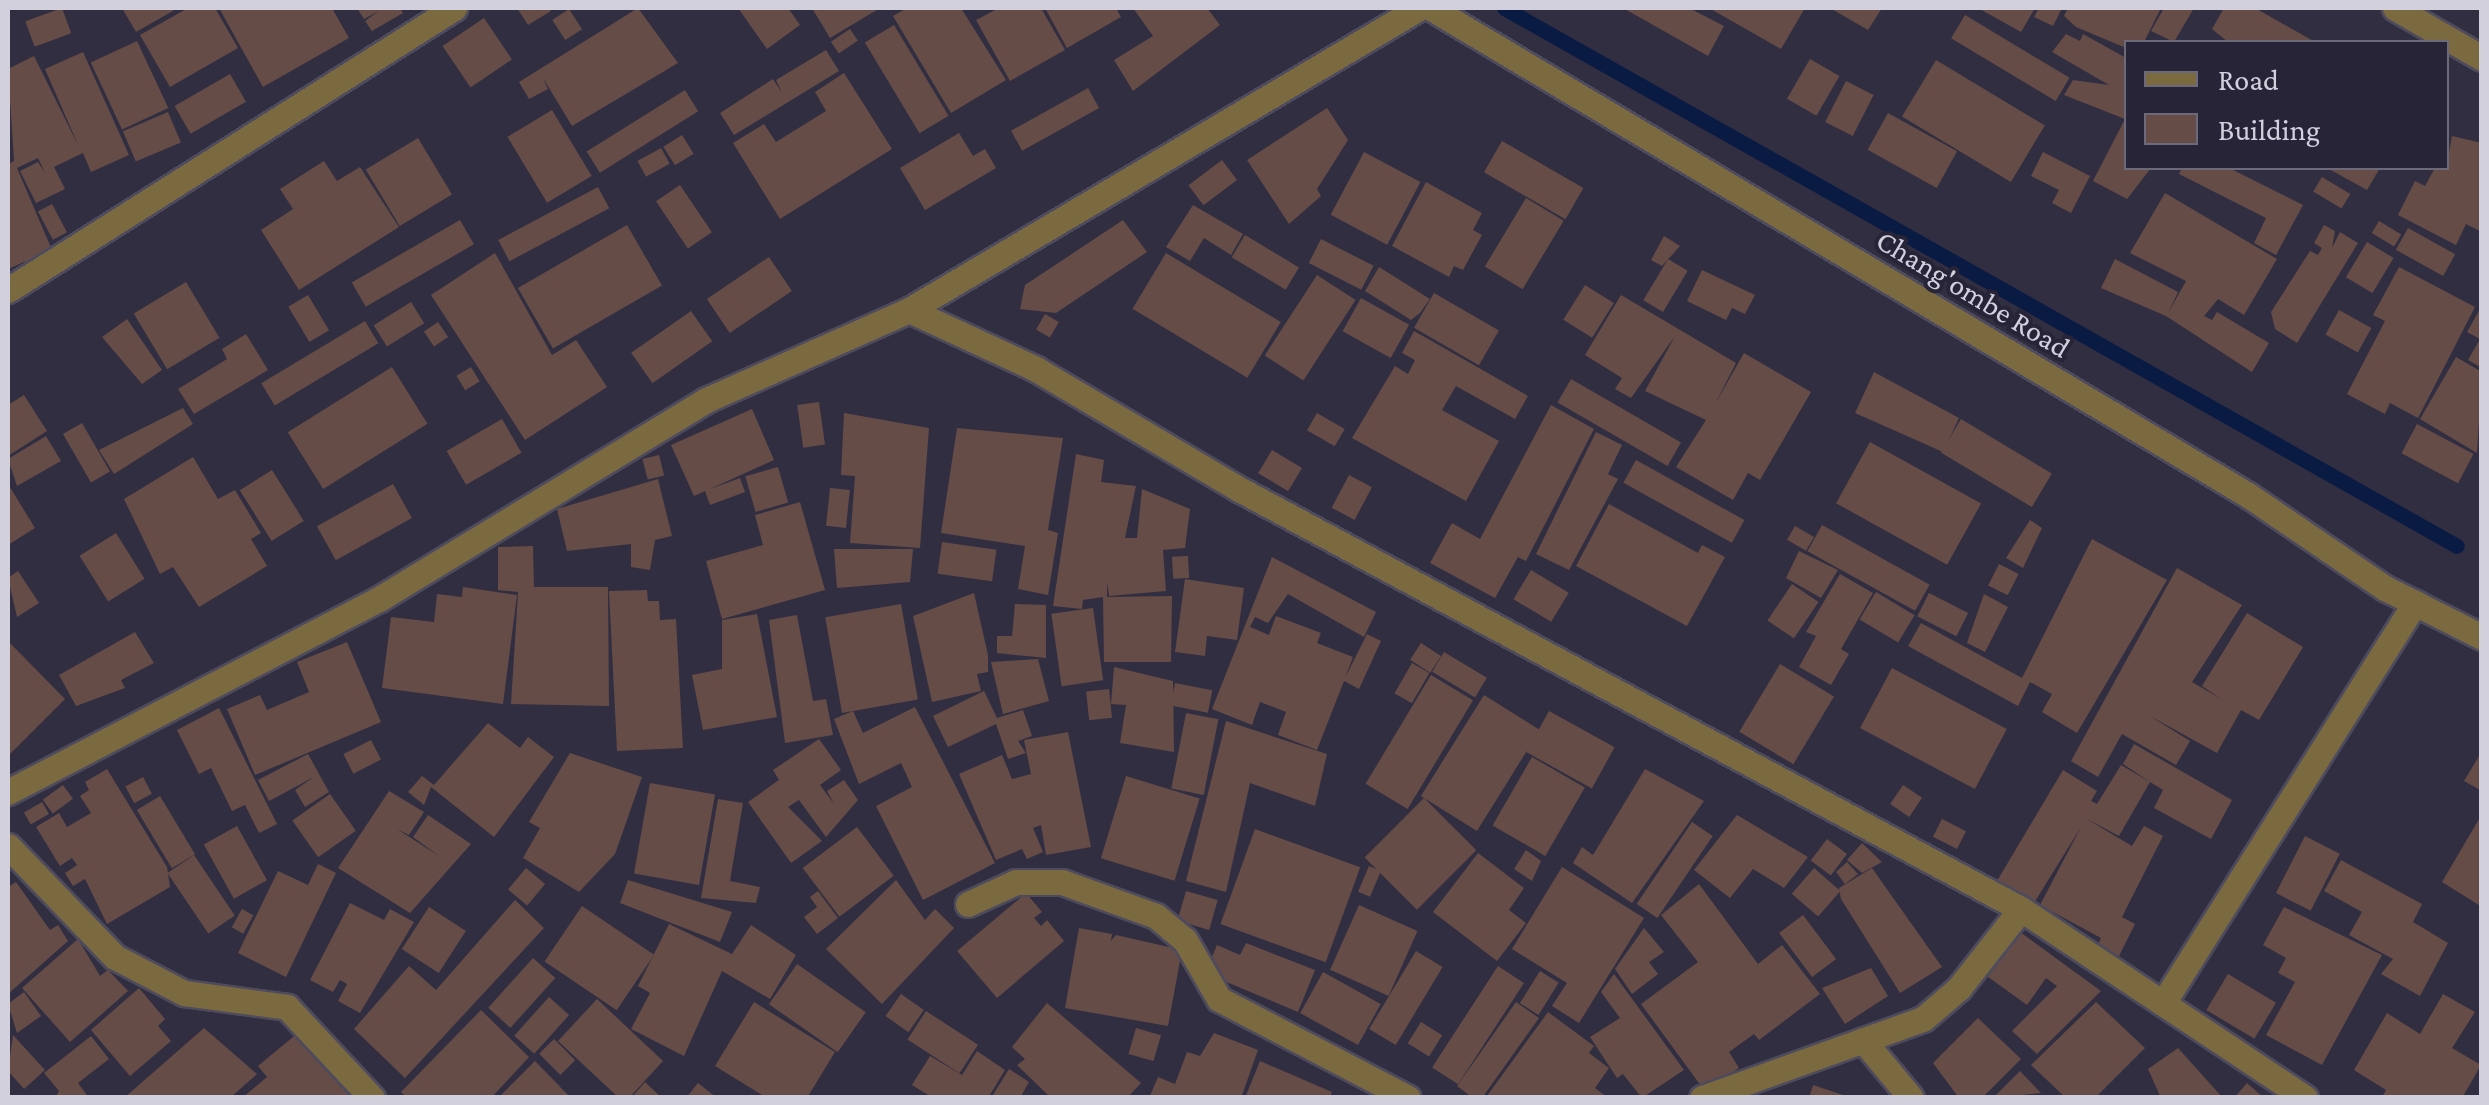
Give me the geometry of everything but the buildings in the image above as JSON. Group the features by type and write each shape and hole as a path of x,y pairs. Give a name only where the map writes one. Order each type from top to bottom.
{"street":[{"path":"8,290 454,8"},
{"path":"8,792 379,599 706,400 910,310 1419,8"},
{"name":"Chang'ombe Road","path":"1431,8 2415,603 2482,637"},
{"path":"2395,8 2482,58"},
{"path":"910,310 1036,369 1237,488 2021,910 2304,1098"},
{"path":"2164,1003 2415,603"},
{"path":"8,846 116,957 184,992 286,1008 372,1098"},
{"path":"968,904 1016,882 1062,882 1156,916 1185,940 1219,998 1408,1098"},
{"path":"1702,1098 1923,1019 2021,910"},
{"path":"1863,1040 1911,1098"}],"waterway":[{"path":"1504,8 2457,546"}]}
